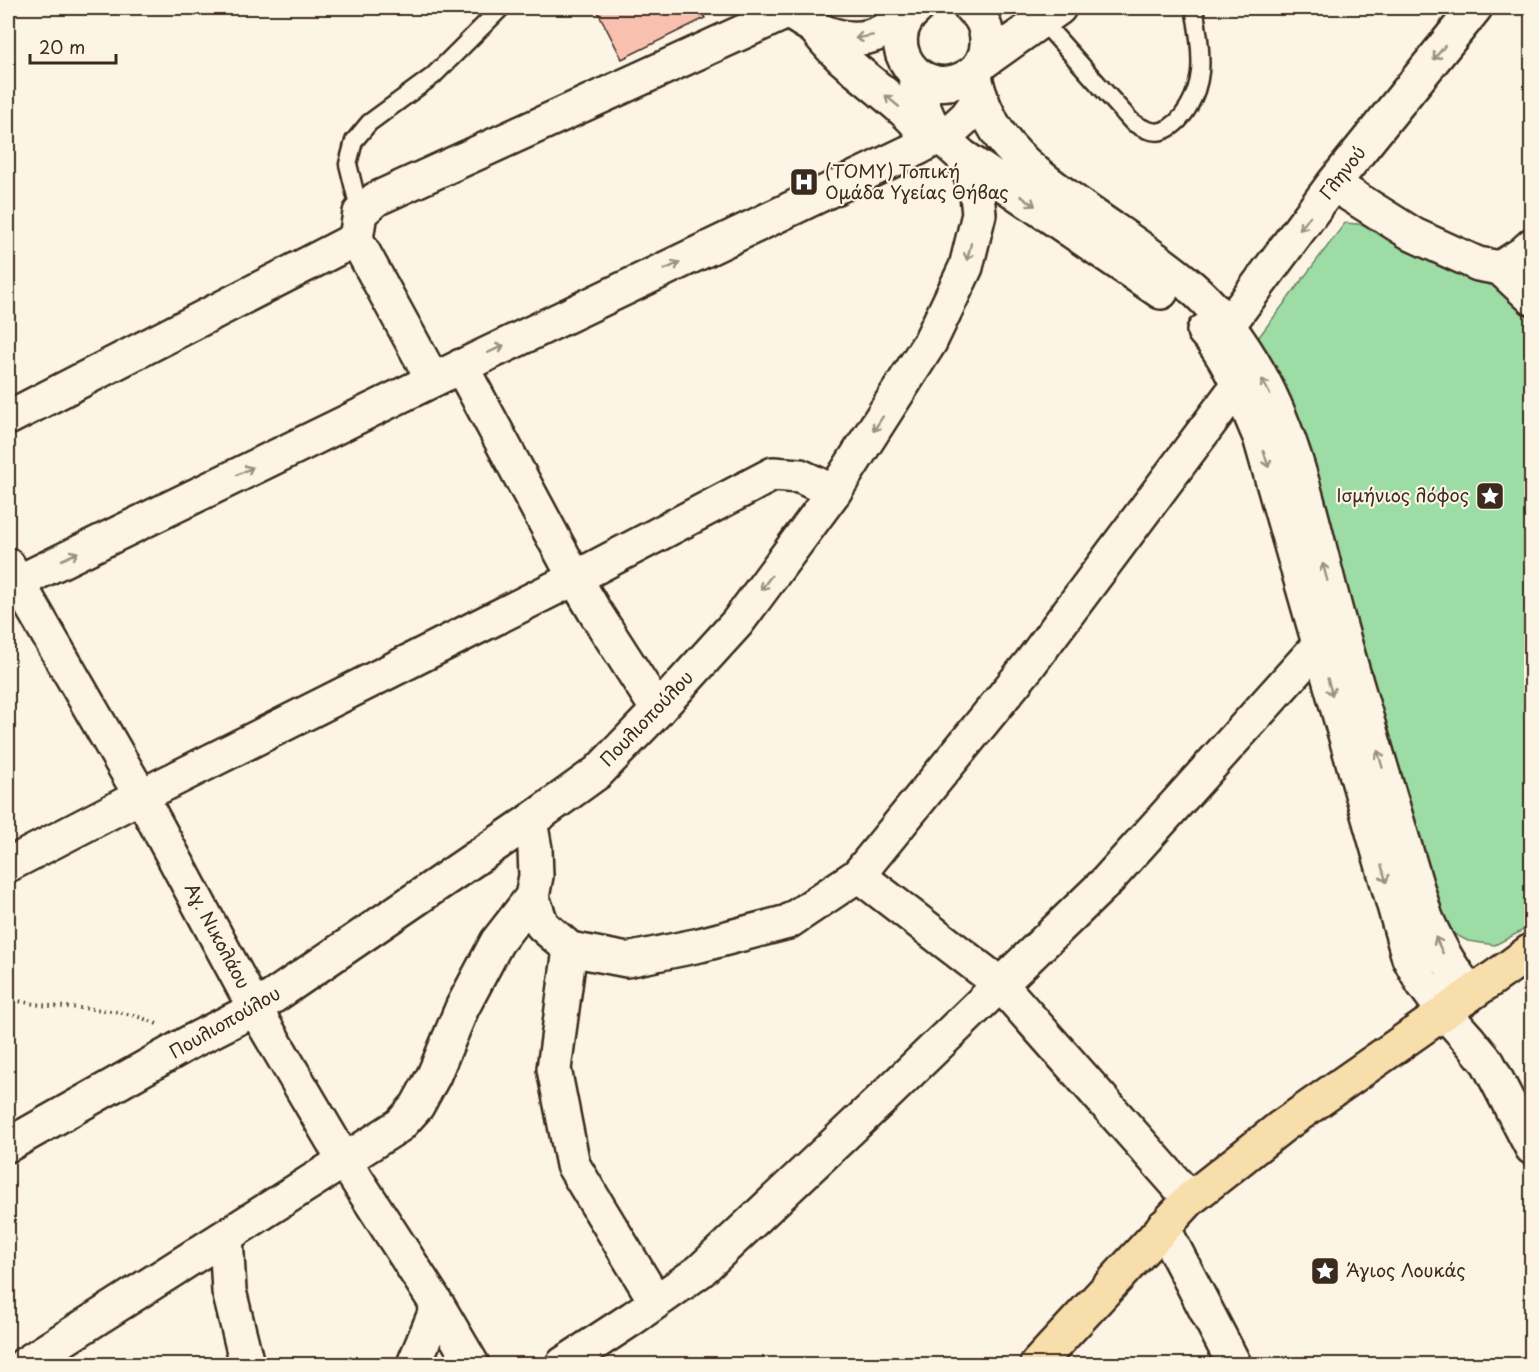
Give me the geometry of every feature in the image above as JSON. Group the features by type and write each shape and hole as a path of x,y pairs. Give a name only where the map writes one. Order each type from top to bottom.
{"main road":[{"path":"1037,1365 1190,1199 1281,1126 1532,950"}],"street":[{"path":"796,15 840,38 864,39 884,31 916,8"},
{"name":"Πουλιοπούλου","path":"8,1145 192,1041 255,1009 530,821 598,772 737,623 834,492 930,342 966,267 979,214 977,195 970,174 941,147 921,101 914,72 905,61 901,48 901,34 906,20 916,8"},
{"path":"11,578 447,373 941,147 966,117 987,45 985,27 976,11 971,8"},
{"name":"Γληνού","path":"1222,334 1334,184 1475,8"},
{"path":"914,72 927,81 943,85 979,78 1050,14"},
{"path":"8,418 358,226 376,199 796,15"},
{"path":"796,15 847,63 908,115 919,128 922,139 941,147 1150,283 1186,312 1222,334 1252,361 1269,392 1286,433 1300,477 1322,626 1409,957 1422,982 1444,1012 1488,1063 1532,1148"},
{"path":"979,78 1001,136 1020,158 1044,180 1190,286 1222,334 1238,385 1260,437 1322,626 1426,918 1441,951 1456,976 1471,993"},
{"path":"1334,184 1414,235 1478,264 1500,268 1532,298"},
{"path":"358,226 658,710"},
{"path":"1500,268 1532,245"},
{"path":"532,897 542,926 570,949 627,960 788,922 858,875 1029,664 1238,385"},
{"path":"8,865 575,578 773,474 800,476 834,492"},
{"name":"Αγ. Νικολάου","path":"11,578 141,796 255,1009 344,1160 438,1306 471,1365"},
{"path":"563,1365 700,1271 1106,882 1322,626"},
{"path":"25,1365 399,1125 417,1106 434,1075 462,1008 497,942 532,897 536,876 535,849 530,821"},
{"path":"858,875 1000,984 1190,1199"},
{"path":"570,949 554,1070 573,1164 656,1302"},
{"path":"1163,1227 1233,1365"},
{"path":"226,1236 229,1291 247,1365"},
{"path":"414,1365 438,1306"}],"lane":[{"path":"358,226 348,164 354,141 369,123 433,76 501,8"},
{"path":"1050,14 1132,122 1146,130 1161,131 1176,123 1191,104 1200,73 1199,37 1194,8"}],"path":[{"path":"8,999 40,1005 103,1010 145,1019 192,1041"}],"green space":[{"path":"1345,223 1370,225 1490,283 1531,313 1531,926 1495,945 1468,941 1448,931 1425,893 1252,346"}],"building":[{"path":"596,8 699,8 705,18 622,59"}],"place":[{"name":"(ΤΟΜΥ) Τοπική Ομάδα Υγείας Θήβας","path":"804,182"},
{"name":"Ισμήνιος λόφος","path":"1490,496"},
{"name":"Άγιος Λουκάς","path":"1325,1271"}]}
